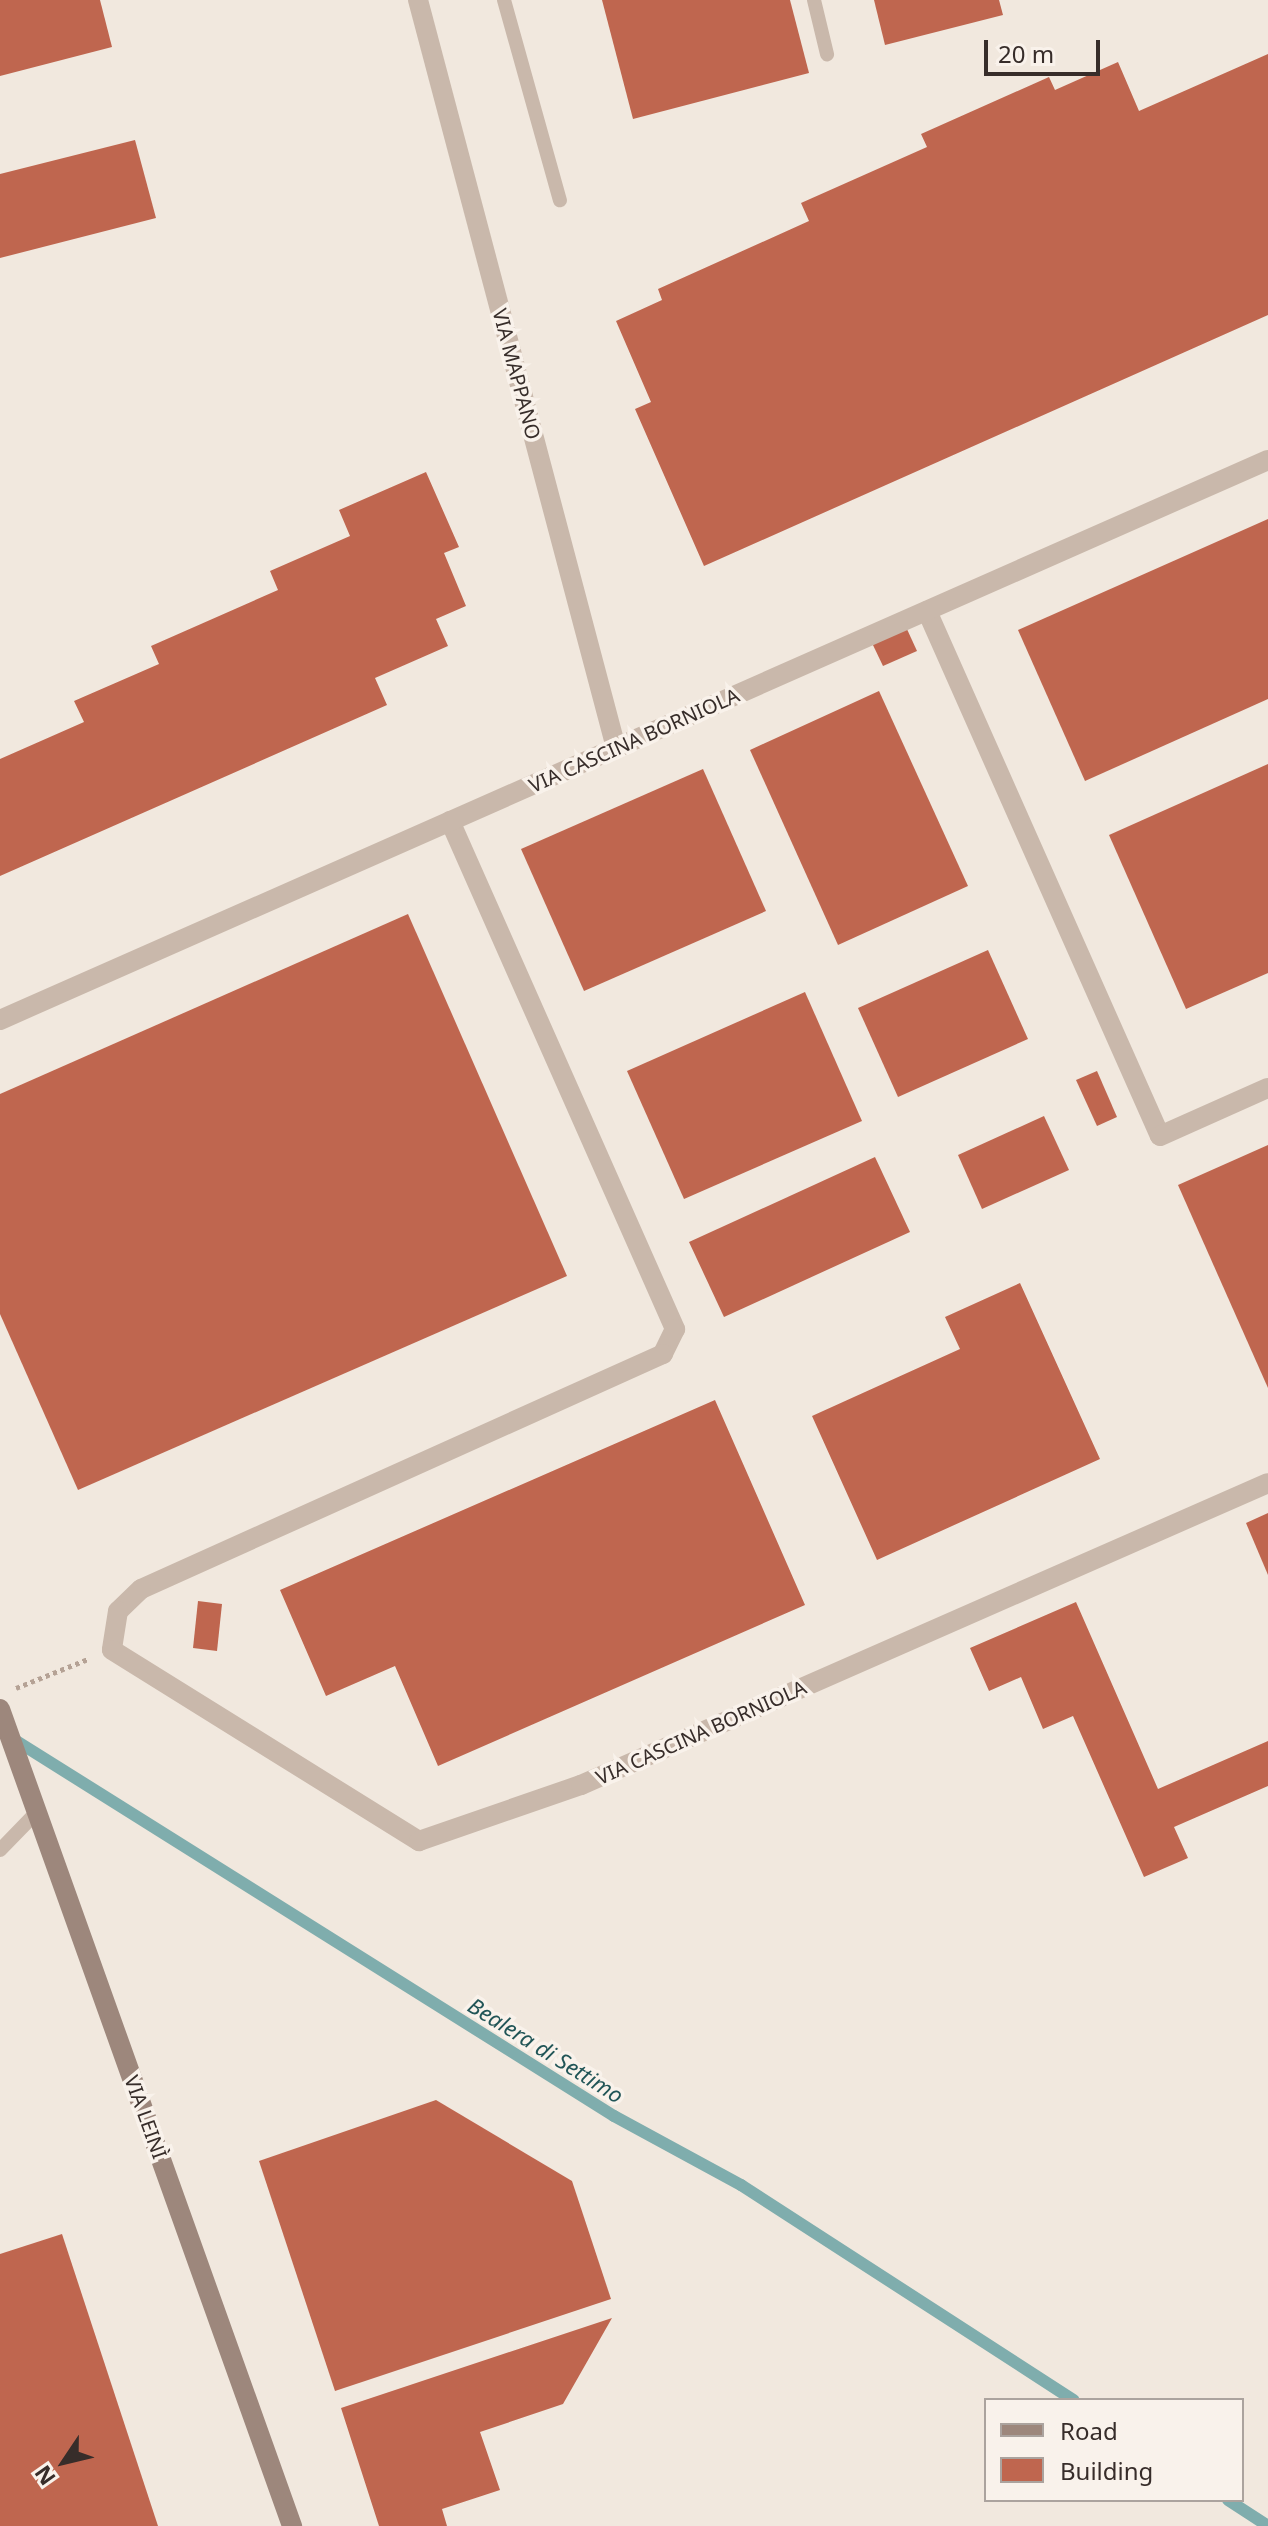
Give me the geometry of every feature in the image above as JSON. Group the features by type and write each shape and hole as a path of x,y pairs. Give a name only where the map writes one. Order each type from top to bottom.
{"street":[{"name":"VIA MAPPANO","path":"418,0 616,748"},
{"name":"VIA CASCINA BORNIOLA","path":"0,1020 1268,460"},
{"path":"927,611 1160,1136 1268,1088"},
{"path":"112,1650 118,1611 141,1589 663,1354 675,1329 450,821"},
{"name":"VIA CASCINA BORNIOLA","path":"112,1650 152,1670 419,1841 581,1785 1268,1483"},
{"name":"VIA LEINÌ","path":"0,1709 292,2526"}],"lane":[{"path":"504,0 560,200"},
{"path":"814,0 827,54"},
{"path":"0,1850 37,1812"}],"path":[{"path":"0,1694 112,1650"}],"building":[{"path":"0,0 100,0 112,47 0,76"},
{"path":"602,0 790,0 809,73 633,119"},
{"path":"874,0 999,0 1003,15 885,45"},
{"path":"1268,54 1268,315 704,566 635,409 651,402 616,321 662,300 658,289 809,221 801,203 927,147 921,134 1049,77 1055,90 1118,62 1139,111"},
{"path":"135,140 156,218 0,258 0,174"},
{"path":"426,472 459,547 444,553 466,606 436,619 448,646 375,678 387,705 0,876 0,759 84,722 74,701 159,664 151,646 278,590 270,571 350,536 339,510"},
{"path":"1268,519 1268,699 1085,781 1018,630"},
{"path":"906,627 917,651 883,666 872,643"},
{"path":"879,691 968,886 838,945 750,750"},
{"path":"1268,764 1268,973 1186,1009 1109,835"},
{"path":"703,769 766,911 584,991 521,849"},
{"path":"408,914 567,1276 78,1490 0,1314 0,1094"},
{"path":"988,950 1028,1039 898,1097 858,1008"},
{"path":"805,992 862,1121 684,1199 627,1071"},
{"path":"1097,1071 1117,1117 1097,1126 1076,1080"},
{"path":"1044,1116 1069,1170 982,1209 958,1155"},
{"path":"1268,1145 1268,1388 1178,1185"},
{"path":"875,1157 910,1232 724,1317 689,1242"},
{"path":"1020,1283 1100,1459 877,1560 812,1416 960,1349 945,1317"},
{"path":"715,1400 805,1605 438,1766 395,1666 326,1696 280,1590"},
{"path":"1268,1513 1268,1575 1246,1523"},
{"path":"198,1601 222,1604 217,1651 193,1648"},
{"path":"1076,1602 1158,1789 1268,1741 1268,1786 1174,1827 1188,1858 1144,1877 1073,1716 1043,1729 1021,1677 989,1691 970,1648"},
{"path":"436,2100 572,2181 611,2299 335,2391 259,2161"},
{"path":"62,2234 158,2526 0,2526 0,2254"},
{"path":"612,2318 563,2404 480,2432 500,2490 442,2509 447,2526 379,2526 341,2408"}],"waterway":[{"name":"Bealera di Settimo","path":"10,1737 614,2116 741,2185 1070,2398"},
{"name":"Bealera di Settimo","path":"1231,2502 1268,2526"}]}
